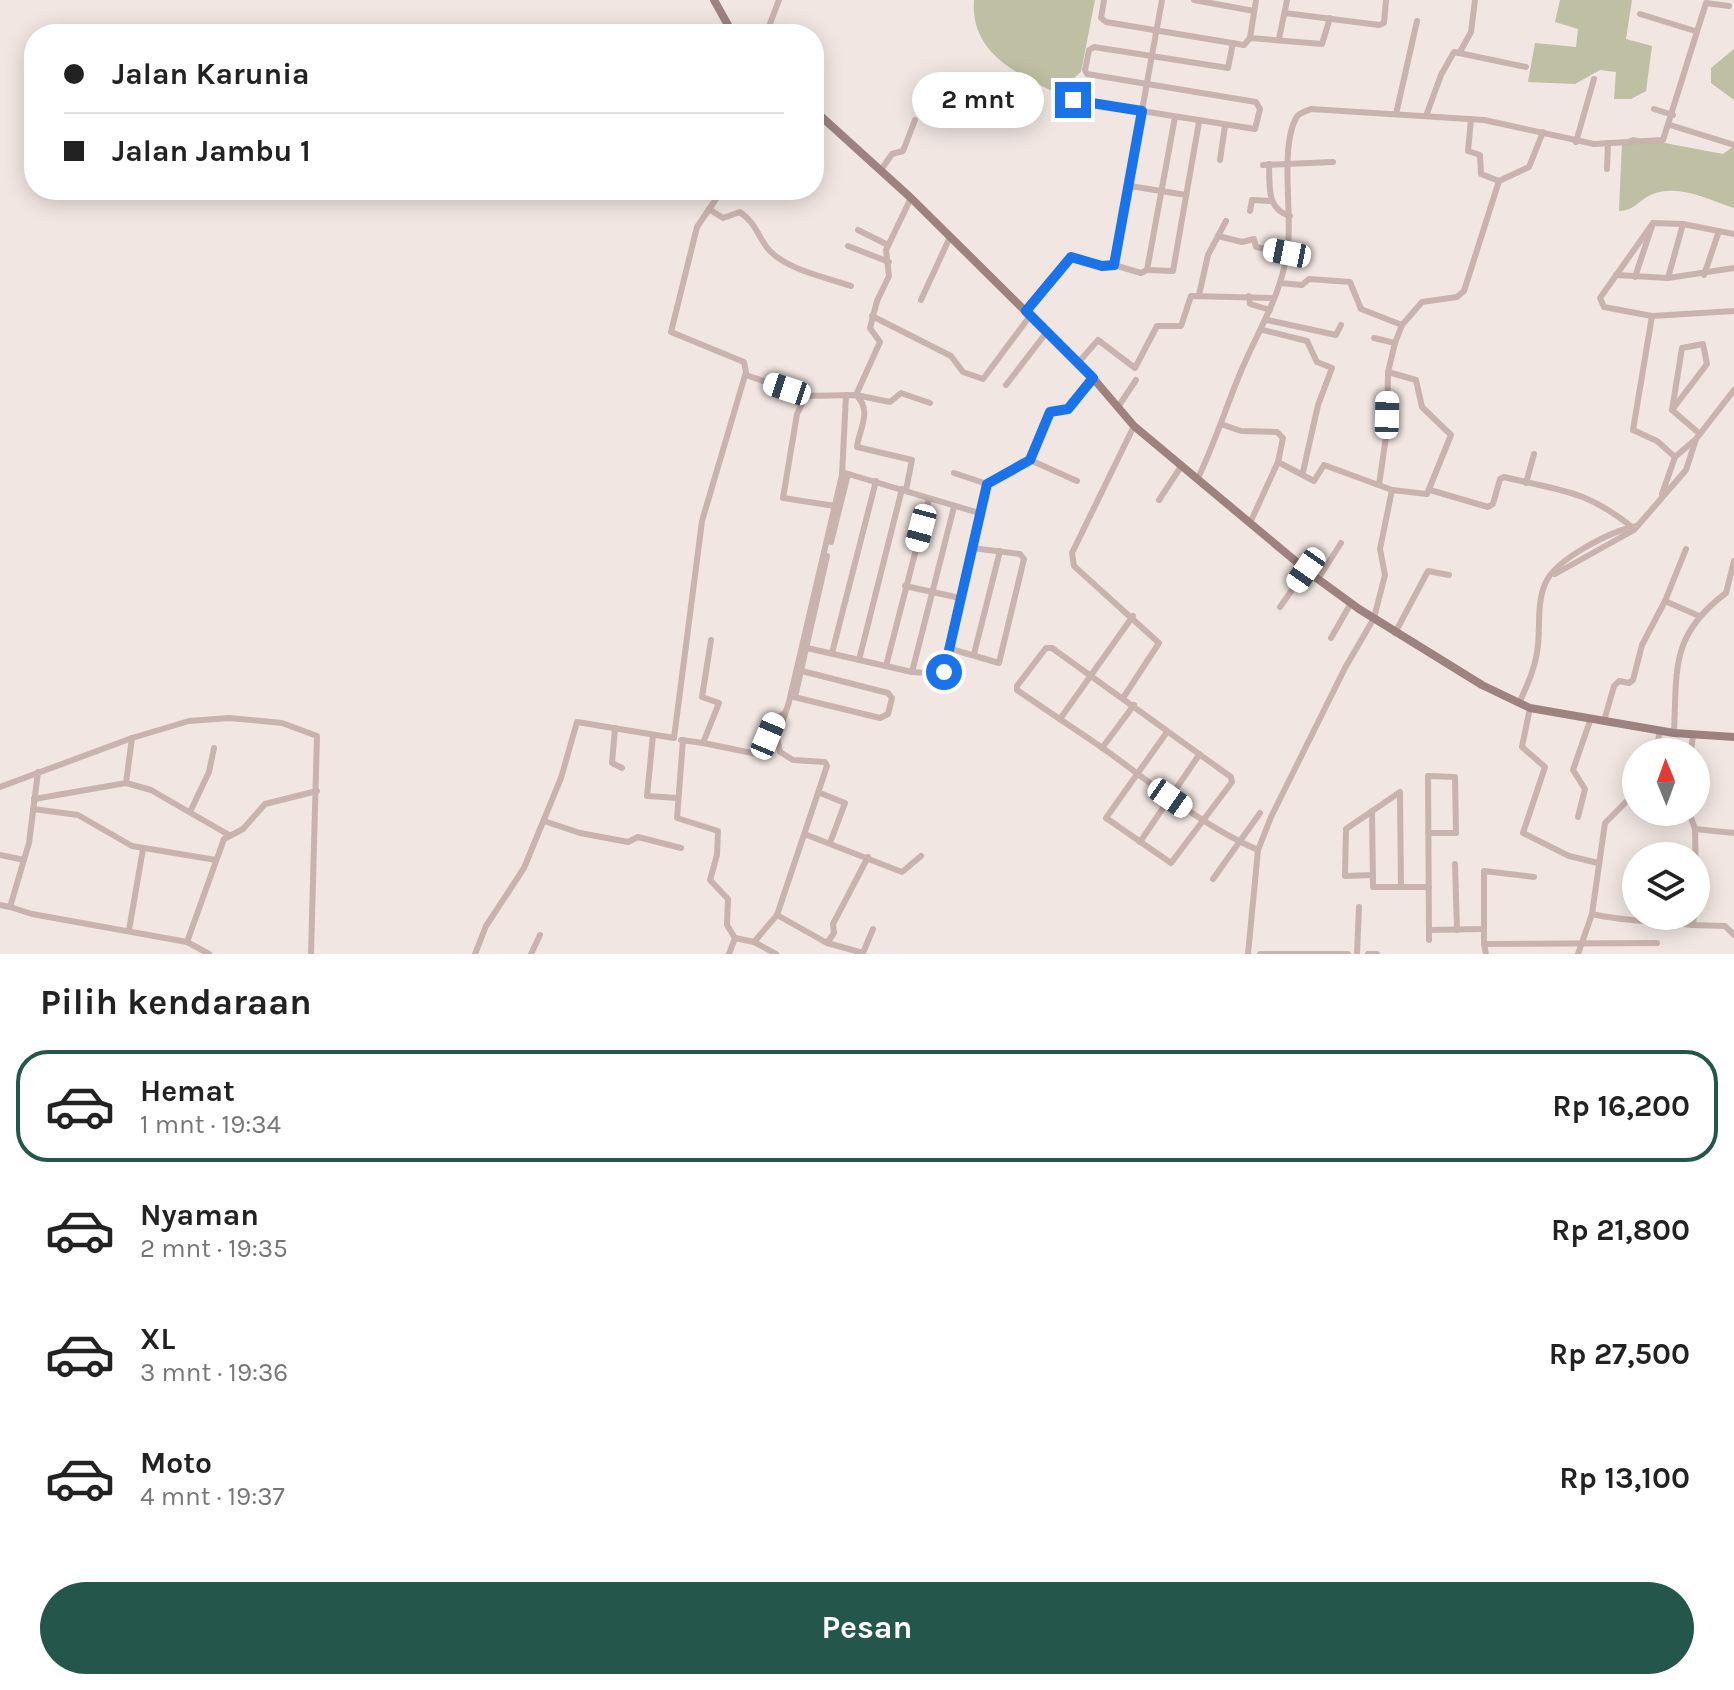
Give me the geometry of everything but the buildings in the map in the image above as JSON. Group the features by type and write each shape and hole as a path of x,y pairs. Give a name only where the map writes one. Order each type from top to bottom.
{"street":[{"path":"714,0 727,24"},
{"path":"770,24 779,0"},
{"path":"1104,0 1103,21 1248,44 1256,0"},
{"path":"1114,265 1162,0"},
{"path":"1194,0 1254,11"},
{"path":"1279,39 1287,0"},
{"path":"1285,13 1379,25 1384,23 1386,0"},
{"path":"1460,52 1471,32 1475,0"},
{"path":"1198,478 1248,354 1263,330 1280,283 1287,253 1290,216 1287,164 1296,118 1302,112 1311,109 1471,119 1543,132 1576,142 1663,140 1707,1 1729,6"},
{"path":"1640,14 1695,31"},
{"path":"1250,38 1322,44 1330,18"},
{"path":"1396,114 1417,21"},
{"path":"1073,100 1225,126 1256,128 1259,105 1087,74 1087,56 1094,47 1228,68 1233,43"},
{"path":"1426,116 1454,52 1526,67"},
{"path":"1576,142 1594,79"},
{"path":"1654,109 1673,115"},
{"path":"1147,270 1175,117"},
{"path":"824,119 911,198 1028,313 1093,378 1134,426 1306,570 1395,633 1503,698 1530,708 1674,733 1734,737"},
{"path":"1471,119 1468,151 1480,155 1481,174 1499,181 1529,167 1543,132"},
{"path":"881,170 892,154 903,151 915,120"},
{"path":"872,316 951,356 963,372 983,379 1071,257 1141,273 1147,270 1173,271 1199,122"},
{"path":"1670,125 1734,145"},
{"path":"1220,160 1225,126"},
{"path":"1607,169 1608,143"},
{"path":"1290,216 1280,213 1270,201 1266,165 1333,162"},
{"path":"1379,485 1387,430 1388,372 1402,325 1422,302 1457,297 1464,291 1499,181"},
{"path":"1130,186 1186,195"},
{"path":"856,395 880,342 870,330 872,316 889,276 886,251 911,198"},
{"path":"674,738 702,521 746,375 744,362 671,332 693,237 715,200"},
{"path":"1250,211 1252,200 1270,201"},
{"path":"709,209 723,218 740,212 755,223 767,248 780,259 851,286"},
{"path":"1199,295 1208,255 1226,221"},
{"path":"1653,223 1683,224 1734,234"},
{"path":"1653,223 1600,298 1601,305 1652,316 1734,312"},
{"path":"1635,277 1653,223"},
{"path":"1668,278 1683,224"},
{"path":"858,230 888,245"},
{"path":"1704,275 1719,231"},
{"path":"1218,236 1242,242 1254,239 1256,247 1287,253"},
{"path":"921,300 950,237"},
{"path":"848,246 889,262"},
{"path":"1616,275 1668,278 1704,275 1734,268"},
{"path":"1280,283 1300,286 1309,279 1351,282 1361,309 1402,325"},
{"path":"1078,363 1098,340 1135,368 1157,326 1181,326 1188,299 1199,295 1273,298"},
{"path":"1249,296 1250,304 1270,310"},
{"path":"1652,316 1633,430 1657,441 1675,457"},
{"path":"1267,320 1336,335 1341,325"},
{"path":"1263,330 1307,341 1317,362 1332,368 1318,405 1303,472"},
{"path":"1006,385 1046,333"},
{"path":"1374,338 1395,343"},
{"path":"1703,344 1707,364 1672,410 1682,348 1703,344"},
{"path":"1278,462 1316,481 1324,465 1392,490 1423,496 1430,490 1450,431 1422,407 1416,380 1388,372"},
{"path":"746,375 806,396 856,395 890,402 901,393 930,403"},
{"path":"807,648 912,672 938,675 944,672 987,484 1030,460 1050,412 1068,409 1093,378"},
{"path":"1118,407 1136,380"},
{"path":"1662,494 1675,457 1698,436 1734,390"},
{"path":"754,942 777,915 820,793 825,762 793,760 778,749 777,738 802,671 846,473 846,395"},
{"path":"856,395 864,404 865,416 857,447 910,458 859,660"},
{"path":"806,396 797,414 783,498 787,502 835,506"},
{"path":"1672,410 1698,436"},
{"path":"1221,424 1241,431 1281,434 1278,462 1250,523"},
{"path":"1123,698 1159,646 1133,616 1074,566 1072,553 1134,426"},
{"path":"1519,703 1537,658 1545,584 1555,574 1630,533 1686,470 1698,436"},
{"path":"1526,483 1534,454"},
{"path":"1030,460 1077,481"},
{"path":"1159,500 1182,465"},
{"path":"846,473 979,513"},
{"path":"793,697 835,506 846,473"},
{"path":"954,473 987,484"},
{"path":"1430,490 1488,507 1493,504 1500,479 1568,490 1602,503 1634,526"},
{"path":"832,653 876,481"},
{"path":"1248,954 1258,850 1271,817 1374,618 1385,575 1380,549 1392,490"},
{"path":"886,666 929,499"},
{"path":"912,672 954,507"},
{"path":"1318,579 1341,543"},
{"path":"951,649 974,654 990,663 999,663 1024,559 1020,554 972,548"},
{"path":"1604,721 1614,686 1619,681 1629,683 1633,680 1642,645 1665,601 1686,549"},
{"path":"974,654 1000,551"},
{"path":"1674,733 1678,660 1699,616 1711,602 1726,593 1734,561"},
{"path":"1280,607 1306,570"},
{"path":"1395,633 1428,571 1449,575"},
{"path":"905,586 960,598"},
{"path":"1665,601 1699,616"},
{"path":"1331,638 1351,603"},
{"path":"1060,719 1133,616"},
{"path":"703,743 719,703 702,697 711,640"},
{"path":"1167,732 1135,773 1106,818 1168,862 1174,862 1205,822 1233,779 1134,705 1049,647 1017,686 1060,719 1102,748 1135,773 1170,798 1205,822 1258,850"},
{"path":"793,697 880,718 888,714 892,698 888,693 802,671"},
{"path":"1102,748 1134,705"},
{"path":"1530,708 1522,747 1545,767 1523,833 1569,856 1598,863"},
{"path":"475,954 486,926 514,888 544,821 561,778 574,726 582,720 757,754 774,720 785,713"},
{"path":"1578,817 1585,789 1573,770 1591,718"},
{"path":"0,787 132,738 209,719 282,723 317,736 311,954"},
{"path":"615,728 612,763 622,768"},
{"path":"1659,738 1660,730"},
{"path":"653,735 647,796 678,798"},
{"path":"126,783 132,738"},
{"path":"683,740 678,798 680,822 718,831 720,835 710,880 728,899 727,925 735,938 754,942 776,954"},
{"path":"190,812 209,772 214,748"},
{"path":"1140,842 1199,755"},
{"path":"10,907 24,860 38,772"},
{"path":"1428,833 1456,833 1455,777 1428,776 1428,833 1429,940"},
{"path":"34,799 126,783 151,790 229,835"},
{"path":"187,942 216,860 229,835 243,829 265,804 317,791"},
{"path":"1373,875 1345,876 1346,829 1400,792 1401,887"},
{"path":"820,793 845,803 830,843"},
{"path":"1578,954 1592,914 1605,823 1622,806"},
{"path":"33,809 78,815 122,843 143,849 216,860"},
{"path":"1372,811 1373,887 1429,887"},
{"path":"1213,879 1237,841 1260,813"},
{"path":"544,821 580,833 628,842 638,837 681,848"},
{"path":"1694,826 1695,842"},
{"path":"1695,829 1734,833"},
{"path":"807,835 902,872 921,856"},
{"path":"129,930 143,849"},
{"path":"0,855 24,860"},
{"path":"827,943 834,933 833,924 868,857"},
{"path":"1455,864 1457,930"},
{"path":"1486,954 1484,871 1534,877"},
{"path":"0,905 32,914 187,942 209,954"},
{"path":"1357,954 1359,907"},
{"path":"1592,914 1622,920"},
{"path":"777,915 827,943 863,953 873,929"},
{"path":"1710,926 1725,926 1734,935"},
{"path":"1429,930 1484,929"},
{"path":"531,954 540,935"},
{"path":"729,954 735,938"},
{"path":"1484,944 1657,943"},
{"path":"1260,954 1348,954"},
{"path":"1368,954 1377,954"}],"green space":[{"path":"974,0 1095,0 1081,72 1056,93 1011,69 998,59 980,34"},
{"path":"1560,0 1632,0 1626,39 1652,46 1646,91 1631,99 1614,99 1616,72 1600,70 1575,84 1528,82 1535,43 1576,47 1578,29 1555,22"},
{"path":"1734,49 1734,100 1711,83 1711,68"},
{"path":"1633,137 1723,154 1734,146 1734,208 1694,194 1663,191 1619,211 1622,141"}],"route":[{"path":"944,672 987,484 1030,460 1050,412 1068,409 1093,378 1026,311 1071,257 1102,266 1114,265 1142,111 1073,100"}]}
